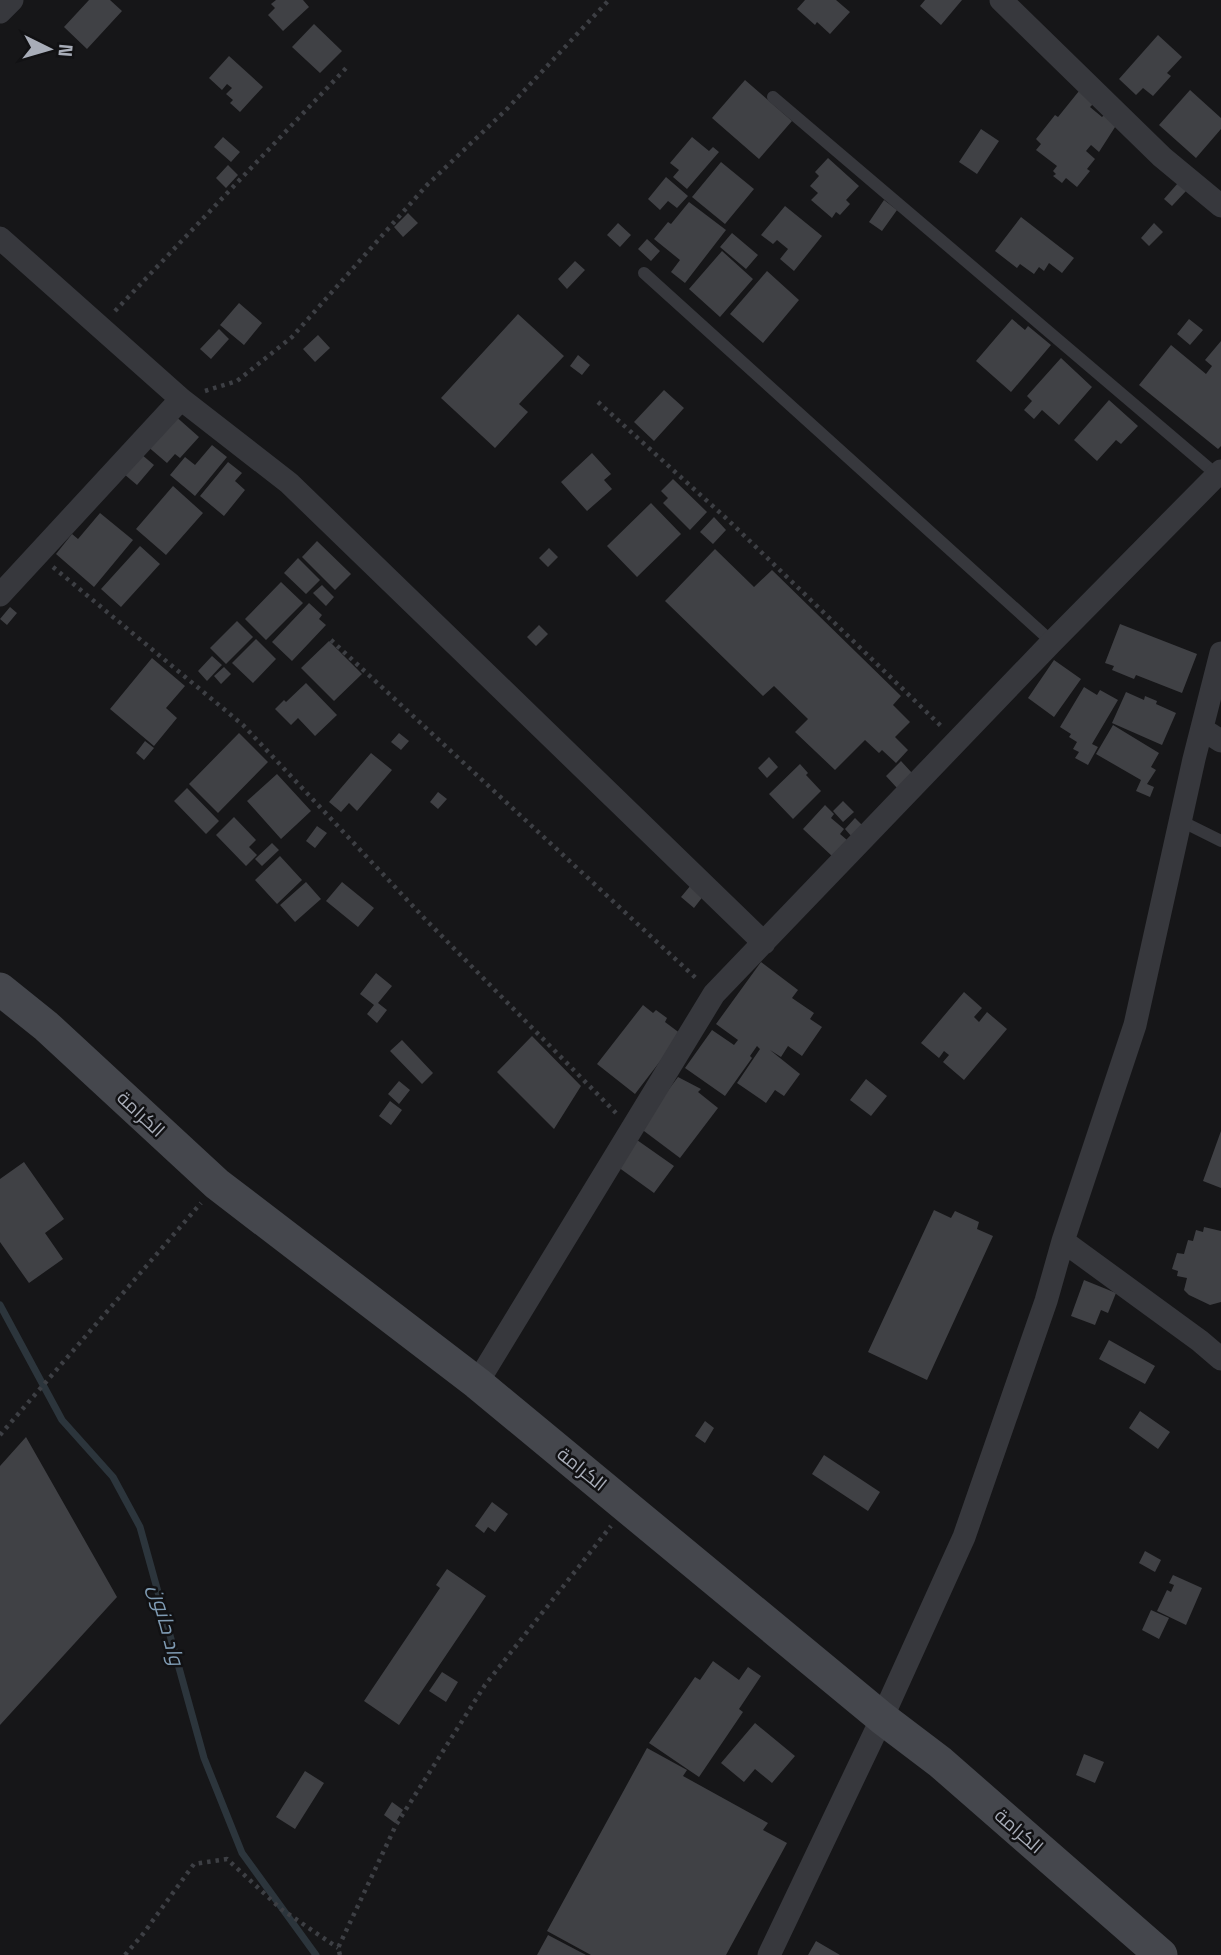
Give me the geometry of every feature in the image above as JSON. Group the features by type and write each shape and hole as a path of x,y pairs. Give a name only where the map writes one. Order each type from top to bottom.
{"main road":[{"name":"الكرامة","path":"0,989 46,1026 217,1184 477,1383 882,1718 940,1762 1161,1955"}],"street":[{"path":"0,12 12,0"},
{"path":"1001,0 1162,157 1221,206"},
{"path":"0,238 181,399 289,483 764,943"},
{"path":"0,595 181,399"},
{"path":"477,1383 714,994 958,743 1052,642 1219,473"},
{"path":"769,1955 882,1718 964,1537 1135,1025 1181,821 1211,735 1221,653"},
{"path":"1063,1241 1221,1359"}],"lane":[{"path":"774,97 1219,473"},
{"path":"644,273 1052,642"},
{"path":"1181,821 1221,841"}],"path":[{"path":"181,399 237,381 292,337 427,185 506,110 608,0"},
{"path":"100,327 349,65"},
{"path":"598,402 727,519 958,743"},
{"path":"38,555 243,725 425,919 632,1129"},
{"path":"331,640 714,994"},
{"path":"0,1435 217,1184"},
{"path":"338,1948 396,1825 485,1685 627,1506"},
{"path":"125,1955 194,1864 227,1859 281,1909 338,1948 340,1955"}],"building":[{"path":"89,0 110,0 122,11 87,49 64,27"},
{"path":"276,0 303,0 309,7 283,31 268,15 275,8 271,4"},
{"path":"805,0 836,0 850,12 830,34 797,9"},
{"path":"925,0 962,0 941,25 920,6"},
{"path":"314,24 342,51 320,73 292,47"},
{"path":"1158,35 1182,57 1167,73 1171,76 1153,96 1143,88 1136,95 1119,79"},
{"path":"229,56 263,87 240,112 230,103 233,100 226,94 232,88 227,84 222,90 209,78"},
{"path":"745,80 792,121 759,159 712,118"},
{"path":"1190,90 1221,118 1221,129 1196,158 1159,125"},
{"path":"1079,91 1093,104 1090,107 1117,124 1099,152 1091,145 1086,151 1095,159 1087,169 1090,171 1077,187 1066,178 1062,183 1053,176 1057,166 1036,150 1041,144 1036,139"},
{"path":"981,129 999,141 977,174 959,162"},
{"path":"223,137 240,152 231,162 214,147"},
{"path":"692,137 709,151 713,147 719,152 687,189 673,177 679,170 670,163"},
{"path":"828,158 859,186 846,200 850,204 840,215 836,212 832,218 811,200 818,193 810,186 819,176 815,172"},
{"path":"721,162 754,189 725,224 692,197"},
{"path":"228,165 238,175 226,188 216,178"},
{"path":"666,177 688,196 677,208 668,201 660,210 648,199"},
{"path":"1178,183 1186,191 1172,206 1164,199"},
{"path":"884,200 897,210 882,231 869,222"},
{"path":"689,202 726,230 685,283 671,272 680,260 654,239"},
{"path":"785,206 822,236 794,271 780,259 788,249 777,240 773,244 761,235"},
{"path":"408,213 418,223 403,237 394,227"},
{"path":"1021,217 1074,258 1062,273 1049,263 1044,271 1039,267 1034,274 1020,264 1017,268 995,251"},
{"path":"618,223 631,235 620,247 607,235"},
{"path":"1154,223 1163,232 1149,246 1141,238"},
{"path":"732,233 758,255 746,269 720,247"},
{"path":"647,239 660,251 651,261 638,249"},
{"path":"722,251 753,279 720,317 689,289"},
{"path":"575,261 585,270 567,289 558,279"},
{"path":"767,271 799,300 763,343 730,314"},
{"path":"239,303 262,323 244,345 220,325"},
{"path":"518,314 564,356 519,404 528,412 495,448 441,398"},
{"path":"1012,319 1025,330 1028,326 1051,345 1011,392 976,361"},
{"path":"1189,319 1203,330 1190,345 1177,334"},
{"path":"219,329 229,339 211,359 200,349"},
{"path":"318,335 330,348 315,362 303,349"},
{"path":"1221,341 1221,446 1218,449 1139,385 1171,345 1206,374 1212,366 1205,360"},
{"path":"578,355 590,365 582,375 570,366"},
{"path":"1061,358 1092,387 1059,425 1042,410 1034,419 1024,410 1032,401 1027,396"},
{"path":"664,390 684,408 654,441 634,422"},
{"path":"1109,400 1138,426 1121,444 1116,440 1097,461 1074,440"},
{"path":"173,414 199,437 180,458 175,454 167,463 146,445"},
{"path":"212,445 227,457 195,496 170,475 185,457 195,465"},
{"path":"592,453 611,474 604,480 612,489 587,511 561,482"},
{"path":"141,454 154,465 137,485 124,474"},
{"path":"228,462 242,473 235,481 245,490 224,516 200,496"},
{"path":"673,479 707,512 690,530 663,503 668,498 661,491"},
{"path":"173,486 203,513 166,555 136,529"},
{"path":"651,503 681,534 637,577 607,546"},
{"path":"100,513 133,540 94,587 56,554 72,534 78,539"},
{"path":"714,517 726,530 713,544 700,532"},
{"path":"317,541 351,574 335,590 302,557"},
{"path":"140,546 160,564 121,607 101,589"},
{"path":"549,548 558,557 548,567 539,558"},
{"path":"715,549 754,587 772,570 901,696 893,705 910,722 895,737 908,750 896,763 865,740 835,770 795,732 808,719 774,686 763,696 665,601"},
{"path":"298,558 320,580 306,594 284,573"},
{"path":"281,582 303,603 266,640 245,619"},
{"path":"322,585 334,597 326,606 313,593"},
{"path":"309,603 322,615 319,619 326,625 292,661 272,642"},
{"path":"10,607 17,613 7,625 0,619"},
{"path":"237,621 253,637 226,664 210,648"},
{"path":"1120,624 1197,654 1182,693 1136,675 1134,679 1112,670 1114,666 1105,663"},
{"path":"539,625 548,634 536,646 527,637"},
{"path":"256,639 276,659 253,683 232,663"},
{"path":"329,641 362,674 334,701 301,668"},
{"path":"212,656 222,665 207,681 198,671"},
{"path":"152,658 185,686 166,708 177,718 154,746 110,709"},
{"path":"1054,660 1081,679 1054,717 1028,698"},
{"path":"224,667 231,674 221,684 214,676"},
{"path":"306,683 337,715 315,736 298,718 291,725 275,709"},
{"path":"1084,687 1097,695 1100,690 1118,700 1092,744 1098,747 1088,765 1075,758 1079,752 1073,749 1077,742 1060,727"},
{"path":"1126,692 1144,700 1145,696 1157,701 1156,704 1176,713 1162,745 1112,723"},
{"path":"1113,725 1159,753 1151,767 1156,770 1147,784 1154,787 1150,797 1136,791 1141,780 1096,754"},
{"path":"239,733 268,762 218,813 189,784"},
{"path":"399,733 409,741 401,750 391,742"},
{"path":"145,741 154,748 144,760 136,753"},
{"path":"371,753 392,770 357,811 349,803 341,812 329,802"},
{"path":"769,757 778,767 767,778 758,768"},
{"path":"901,761 912,773 897,788 886,776"},
{"path":"800,764 821,791 793,819 769,794"},
{"path":"277,774 311,811 281,839 247,801"},
{"path":"187,788 219,821 206,834 174,801"},
{"path":"438,792 447,799 438,809 430,802"},
{"path":"843,801 854,812 843,822 833,811"},
{"path":"825,805 834,814 831,818 844,829 840,834 847,840 832,856 803,829"},
{"path":"234,817 256,840 249,847 257,855 246,866 216,835"},
{"path":"855,818 863,826 852,837 845,829"},
{"path":"317,826 327,833 315,848 306,841"},
{"path":"272,843 279,850 262,866 255,859"},
{"path":"280,856 302,880 277,904 255,880"},
{"path":"306,882 321,899 295,922 280,905"},
{"path":"342,882 374,908 358,927 326,901"},
{"path":"691,885 704,895 694,908 681,897"},
{"path":"761,962 798,990 792,998 814,1013 810,1019 822,1027 802,1056 788,1046 781,1057 770,1050 800,1074 784,1096 775,1090 766,1103 737,1083 760,1049 757,1046 750,1056 752,1058 725,1096 685,1068 712,1030 734,1045 738,1040 716,1024"},
{"path":"376,973 392,986 378,1003 387,1010 377,1023 367,1014 374,1005 360,994"},
{"path":"964,992 982,1008 974,1017 979,1022 987,1012 1007,1029 964,1080 943,1062 949,1055 944,1051 939,1058 921,1043"},
{"path":"643,1005 653,1013 656,1010 667,1018 665,1022 681,1034 635,1094 597,1064"},
{"path":"532,1036 581,1086 554,1129 497,1072"},
{"path":"402,1040 433,1073 422,1084 390,1051"},
{"path":"678,1077 701,1089 698,1092 718,1108 680,1158 640,1128"},
{"path":"866,1079 887,1096 871,1116 850,1100"},
{"path":"399,1081 410,1090 399,1104 388,1094"},
{"path":"390,1101 402,1110 391,1125 379,1116"},
{"path":"1221,1131 1221,1188 1203,1181"},
{"path":"637,1140 674,1166 654,1193 618,1167"},
{"path":"24,1162 64,1219 45,1233 63,1259 29,1283 0,1242 0,1179"},
{"path":"934,1210 951,1218 955,1211 979,1222 977,1229 993,1236 927,1380 868,1352"},
{"path":"1204,1227 1221,1231 1221,1302 1210,1305 1189,1295 1184,1290 1187,1278 1177,1276 1178,1271 1172,1269 1177,1253 1184,1254 1188,1240 1193,1241 1196,1230 1203,1232"},
{"path":"1084,1280 1116,1293 1108,1313 1101,1310 1095,1325 1071,1316"},
{"path":"1109,1340 1155,1366 1145,1384 1099,1359"},
{"path":"1140,1411 1170,1432 1158,1449 1129,1428"},
{"path":"705,1421 714,1428 705,1443 695,1436"},
{"path":"26,1437 117,1597 0,1725 0,1466"},
{"path":"824,1455 880,1492 868,1511 812,1474"},
{"path":"492,1502 508,1514 495,1532 488,1527 484,1533 475,1526"},
{"path":"1145,1551 1161,1560 1155,1572 1139,1563"},
{"path":"447,1569 486,1596 399,1725 364,1701 440,1588 436,1585"},
{"path":"1173,1575 1202,1588 1186,1625 1157,1611 1167,1590 1171,1592 1174,1585 1169,1583"},
{"path":"1151,1610 1169,1618 1159,1639 1142,1630"},
{"path":"713,1661 739,1680 748,1667 761,1676 739,1709 743,1712 699,1777 649,1743 695,1677 700,1680"},
{"path":"442,1672 458,1682 446,1702 429,1691"},
{"path":"755,1723 795,1756 772,1783 755,1769 744,1782 721,1763"},
{"path":"647,1748 687,1770 683,1776 768,1823 763,1830 787,1843 726,1955 591,1955 547,1931"},
{"path":"1084,1754 1104,1762 1095,1783 1076,1775"},
{"path":"305,1771 324,1783 295,1829 276,1817"},
{"path":"392,1802 403,1810 395,1823 384,1815"},
{"path":"548,1935 586,1955 537,1955"},
{"path":"816,1941 840,1955 808,1955"}],"waterway":[{"name":"واد حانون","path":"0,1305 62,1420 113,1477 140,1527 204,1758 242,1853 316,1955"}]}
